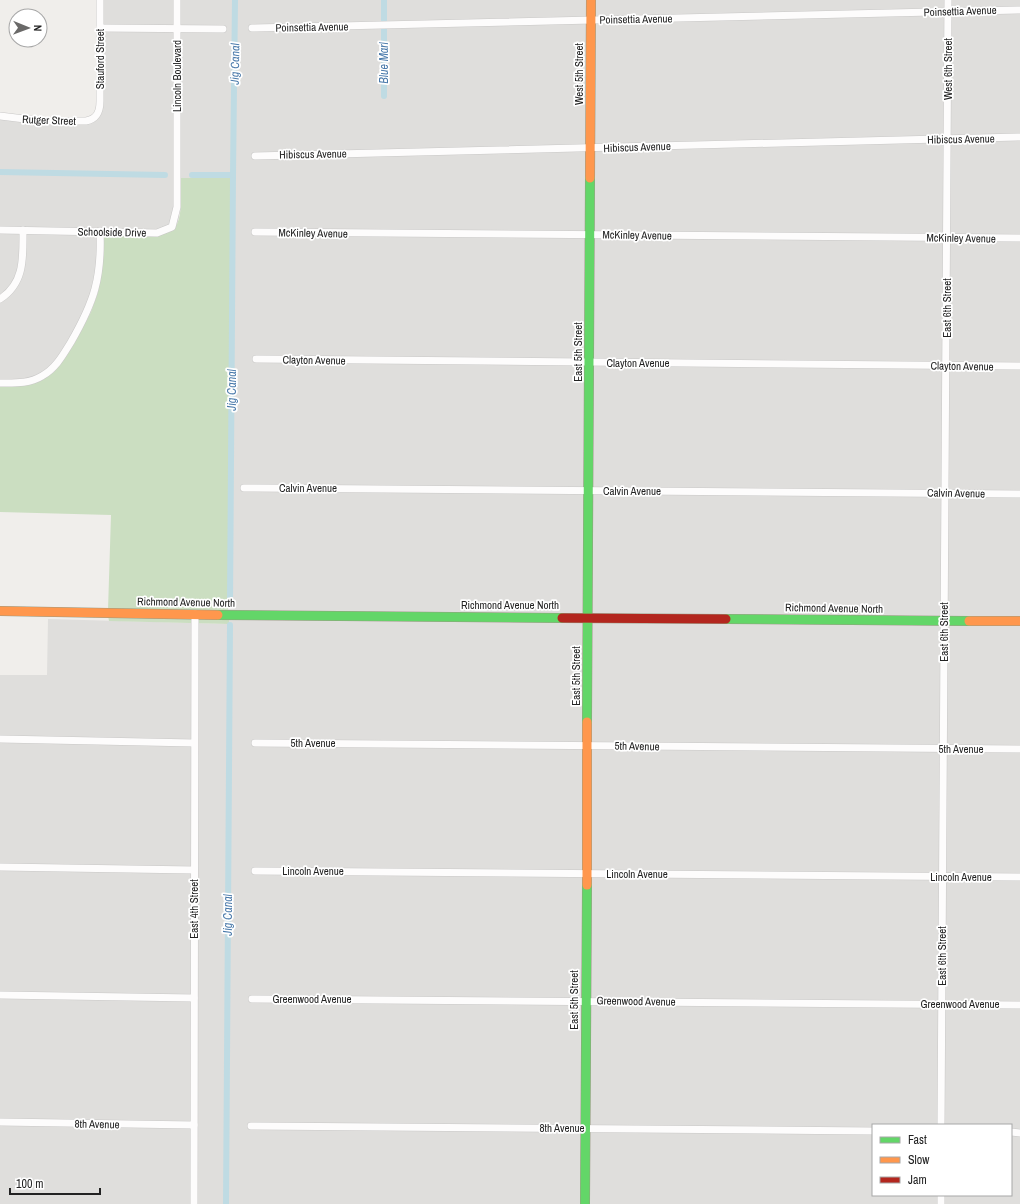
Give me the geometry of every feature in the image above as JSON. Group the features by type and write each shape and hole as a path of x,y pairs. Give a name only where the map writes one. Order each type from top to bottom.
{"street":[{"name":"Stauford Street","path":"96,116 100,107 100,0"},
{"name":"Lincoln Boulevard","path":"177,0 177,152"},
{"name":"West 5th Street","path":"591,0 591,149"},
{"name":"West 6th Street","path":"948,0 948,139"},
{"name":"Poinsettia Avenue","path":"252,28 1020,10"},
{"path":"100,28 223,29"},
{"name":"Rutger Street","path":"0,116 35,121 86,121 93,120 96,116"},
{"name":"Hibiscus Avenue","path":"255,156 591,149 1020,137"},
{"name":"East 6th Street","path":"941,1124 948,139"},
{"name":"East 5th Street","path":"585,1204 591,149"},
{"name":"Schoolside Drive","path":"0,230 157,232 172,227 177,207 177,152"},
{"path":"0,299 12,290 19,277 22,262 23,230"},
{"path":"0,383 21,383 41,377 57,364 86,316 96,291 99,271 100,232"},
{"name":"McKinley Avenue","path":"255,232 1020,238"},
{"name":"Clayton Avenue","path":"256,359 1020,366"},
{"name":"Calvin Avenue","path":"244,488 1020,494"},
{"name":"Richmond Avenue North","path":"0,611 1020,622"},
{"name":"East 4th Street","path":"194,1204 195,614"},
{"path":"0,739 194,742"},
{"name":"5th Avenue","path":"255,743 1020,749"},
{"path":"0,867 194,870"},
{"name":"Lincoln Avenue","path":"255,871 1020,877"},
{"path":"0,995 194,998"},
{"name":"Greenwood Avenue","path":"252,999 1020,1005"},
{"name":"8th Avenue","path":"0,1122 194,1125"},
{"name":"8th Avenue","path":"251,1126 872,1131"}],"shaded area":[{"path":"103,0 1020,0 1020,618 228,612 235,178 180,178 179,217 177,225 170,232 103,235 98,292 91,312 80,333 54,372 34,383 0,386 0,116 95,121 98,119 103,107"},
{"path":"229,618 1020,625 1020,1204 0,1204 0,675 47,675 48,619 228,624"}],"green space":[{"path":"180,178 235,178 228,612 108,610 111,515 0,512 0,386 34,383 54,372 80,333 91,312 98,292 103,235 170,232 175,228 180,215"},
{"path":"108,616 229,618 229,624 109,621"}],"waterway":[{"name":"Jig Canal","path":"233,175 235,0"},
{"name":"Blue Marl","path":"384,0 384,20"},
{"name":"Blue Marl","path":"384,30 384,96"},
{"name":"Jig Canal","path":"0,172 165,175"},
{"name":"Jig Canal","path":"192,175 233,175 230,605"},
{"name":"Jig Canal","path":"226,1204 230,625"}],"traffic: fast":[{"path":"587,722 590,178"},
{"path":"218,615 562,618"},
{"path":"726,619 969,621"},
{"path":"585,1204 587,885"}],"traffic: slow":[{"path":"590,178 591,0"},
{"path":"0,611 218,615"},
{"path":"969,621 1020,621"},
{"path":"587,722 587,885"}],"traffic: jam":[{"path":"562,618 726,619"}]}
